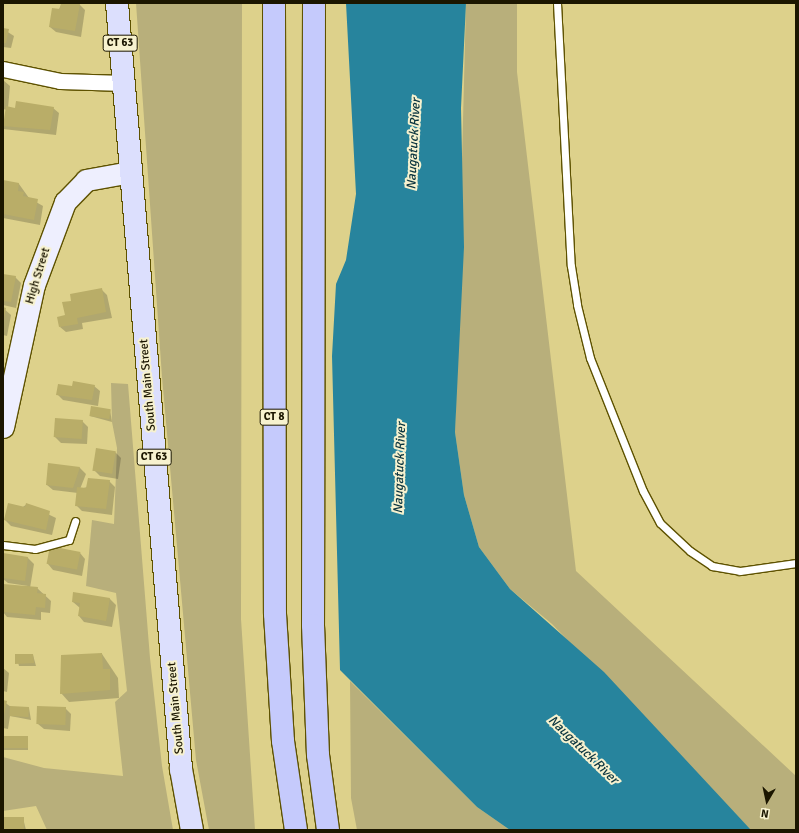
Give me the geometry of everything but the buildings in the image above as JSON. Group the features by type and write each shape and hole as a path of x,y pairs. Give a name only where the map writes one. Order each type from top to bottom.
{"highway":[{"name":"CT 8","path":"274,3 275,614 283,741 296,830"},
{"path":"314,3 313,625 318,755 328,830"}],"main road":[{"name":"CT 63","path":"117,3 124,83"},
{"name":"South Main Street","path":"124,83 130,172 181,769 192,830"}],"street":[{"path":"3,69 60,81 124,83"},
{"name":"High Street","path":"3,427 34,285 65,202 86,180 130,172"}],"lane":[{"path":"558,3 571,266 577,305 590,358 643,491 660,523 690,551 712,566 740,571 796,563"},
{"path":"3,545 35,549 69,540 75,521"}],"shaded area":[{"path":"136,3 242,3 241,619 255,830 209,830 196,760 162,377"},
{"path":"466,3 517,3 517,72 576,571 796,776 796,830 751,830 552,624 510,589 479,547 464,495 455,432"},
{"path":"111,383 128,384 150,658 162,766 173,830 47,830 36,806 3,811 3,757 44,768 123,776 115,702 127,691 116,593 86,586 92,520 114,524 117,448 112,422"},
{"path":"350,681 477,807 510,830 357,830 351,798"}],"water":[{"name":"Naugatuck River","path":"346,3 466,3 461,108 464,247 455,432 464,495 479,547 510,589 604,672 751,830 510,830 477,807 340,670 332,356 336,284 346,260 356,194"}]}
